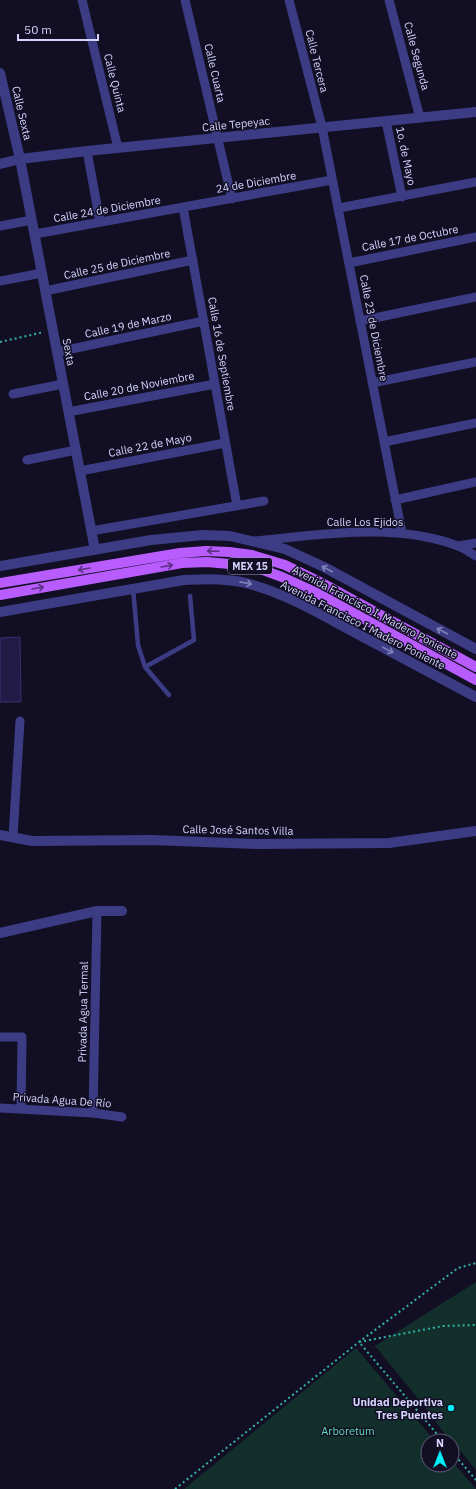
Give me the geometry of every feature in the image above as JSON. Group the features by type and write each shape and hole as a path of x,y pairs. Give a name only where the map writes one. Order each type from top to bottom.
{"main road":[{"name":"Avenida Francisco I. Madero Poniente","path":"0,583 180,553 206,551 252,555 285,565 320,582 476,667"},
{"name":"Avenida Francisco I. Madero Poniente","path":"0,595 182,563 208,562 252,566 282,577 315,592 476,680"}],"street":[{"name":"Calle Quinta","path":"82,0 118,148"},
{"name":"Calle Cuarta","path":"185,0 232,199"},
{"name":"Calle Tercera","path":"289,0 322,127"},
{"name":"Calle Segunda","path":"389,0 420,118"},
{"name":"Calle Sexta","path":"0,73 20,159"},
{"name":"Calle Tepeyac","path":"0,164 20,159 87,151 476,112"},
{"name":"1o. de Mayo","path":"386,121 402,197"},
{"name":"Calle 23 de Diciembre","path":"322,127 402,533"},
{"path":"87,151 100,222"},
{"name":"Sexta","path":"20,159 95,550"},
{"name":"24 de Diciembre","path":"183,207 332,180"},
{"name":"1o. de Mayo","path":"339,208 476,182"},
{"name":"Calle 24 de Diciembre","path":"35,234 183,207"},
{"name":"Calle 16 de Septiembre","path":"183,207 237,506"},
{"path":"0,226 32,220"},
{"name":"Calle 17 de Octubre","path":"349,263 476,237"},
{"name":"Calle 25 de Diciembre","path":"45,291 193,260"},
{"path":"0,281 42,273"},
{"path":"360,321 476,297"},
{"name":"Calle 19 de Marzo","path":"57,352 204,321"},
{"path":"372,383 476,362"},
{"path":"13,394 63,384"},
{"name":"Calle 20 de Noviembre","path":"68,412 215,384"},
{"path":"384,442 476,423"},
{"name":"Calle 22 de Mayo","path":"80,471 225,443"},
{"path":"26,460 76,450"},
{"path":"395,500 476,482"},
{"path":"91,531 264,502"},
{"name":"Calle Los Ejidos","path":"250,541 344,533 402,533 458,546 476,556"},
{"name":"Avenida Francisco I. Madero Poniente","path":"0,566 151,540 203,535 230,536 285,549 324,567 476,649"},
{"path":"458,546 476,543"},
{"name":"Avenida Francisco I Madero Poniente","path":"0,612 184,580 209,578 252,584 282,594 476,697"},
{"path":"13,837 20,721"},
{"name":"Calle José Santos Villa","path":"0,835 32,841 152,840 257,844 389,843 476,831"},
{"path":"1,934 97,911 122,911"},
{"name":"Privada Agua Termal","path":"93,1113 97,911"},
{"path":"0,1037 22,1036 21,1108"},
{"name":"Privada Agua De Río","path":"0,1108 93,1113 122,1117"}],"lane":[{"path":"133,588 138,645 145,667 169,695"},
{"path":"145,667 194,640 190,596"}],"path":[{"path":"0,342 53,330"},
{"path":"175,1489 359,1342 458,1268 476,1263"},
{"path":"359,1342 443,1326 476,1325"},
{"path":"359,1342 436,1433"},
{"path":"460,1461 476,1480"}],"green space":[{"name":"Unidad Deportiva Tres Puentes","path":"476,1282 476,1470 460,1450 460,1433 444,1433 425,1407 375,1346"},
{"name":"Arboretum","path":"356,1348 428,1433 420,1433 420,1473 460,1473 460,1470 476,1489 184,1489"}],"building":[{"path":"20,637 21,702 0,702 0,638"}],"place":[{"name":"Unidad Deportiva Tres Puentes","path":"451,1408"}]}
